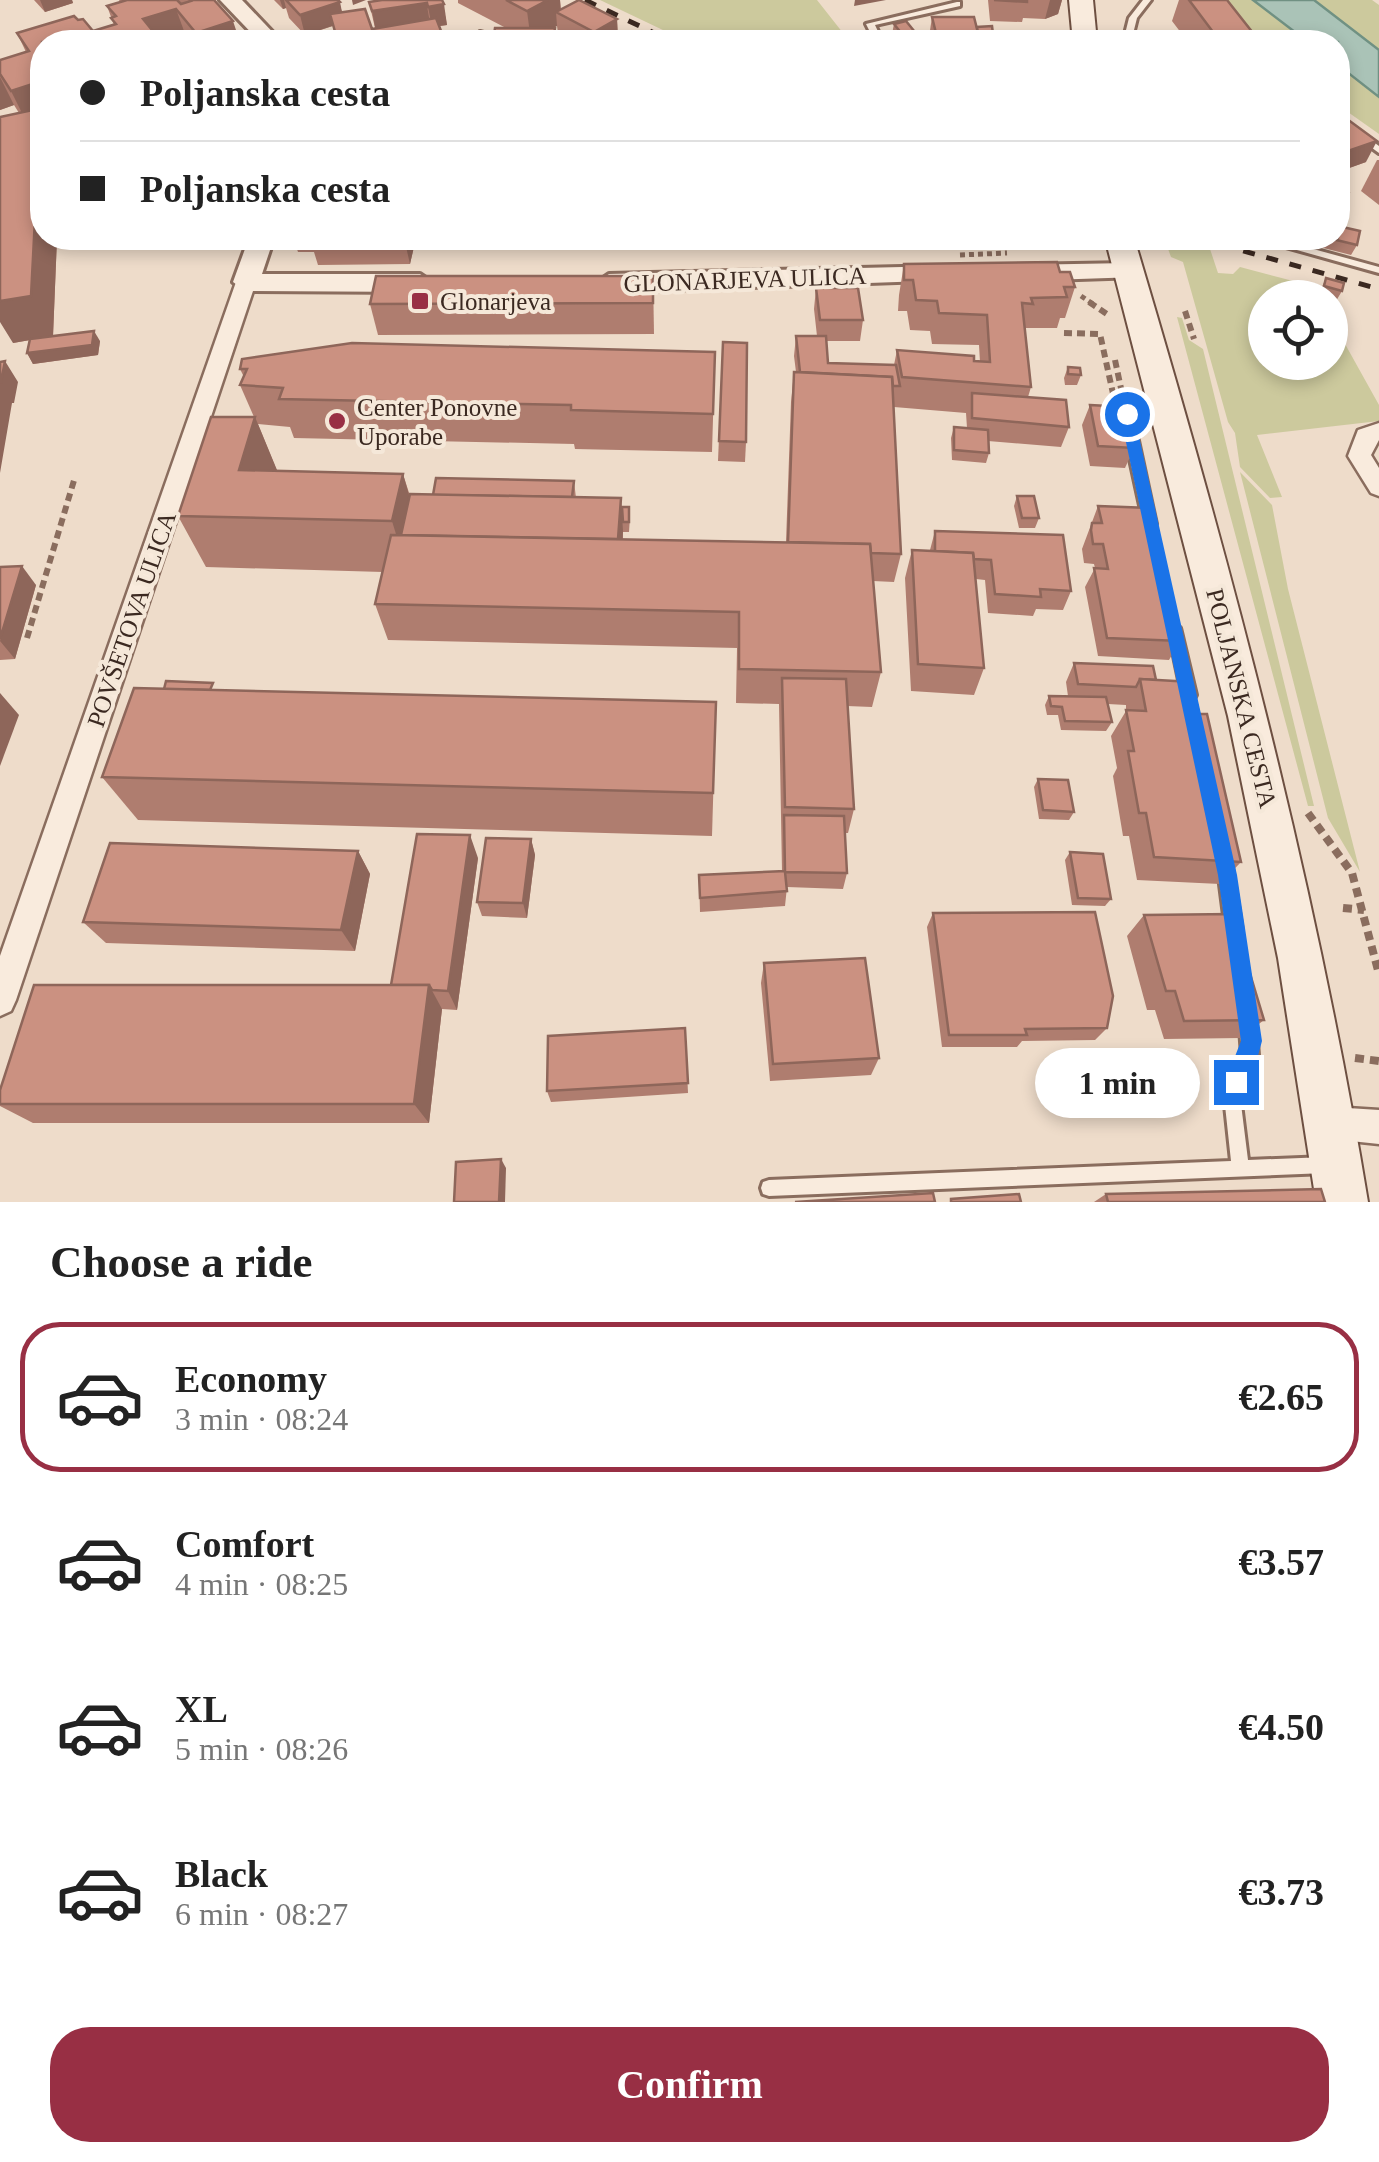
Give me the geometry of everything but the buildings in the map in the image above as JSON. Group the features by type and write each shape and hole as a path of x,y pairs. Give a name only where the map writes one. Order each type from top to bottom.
{"main road":[{"path":"1081,0 1084,30"},
{"name":"POLJANSKA CESTA","path":"1124,254 1183,458 1266,796 1337,1156"}],"street":[{"path":"227,4 257,30"},
{"name":"POVŠETOVA ULICA","path":"0,1000 258,250"},
{"name":"GLONARJEVA ULICA","path":"576,283 979,273 1124,254"},
{"path":"246,282 452,283"},
{"path":"1379,431 1366,436 1359,456 1379,487"}],"lane":[{"path":"1130,30 1133,18 1146,0"},
{"path":"873,30 870,24 957,4"},
{"path":"1350,129 1379,150"},
{"path":"1307,250 1379,270"},
{"path":"1128,417 1155,545"},
{"name":"POLJANSKA CESTA","path":"1172,618 1192,709"},
{"path":"1220,838 1237,947"},
{"path":"1240,1168 1232,1096 1250,1054 1246,1003"},
{"name":"POLJANSKA CESTA","path":"769,1188 1240,1168 1337,1156"}],"path":[{"path":"1072,293 1099,307"},
{"path":"1185,311 1194,339"},
{"path":"1064,332 1100,334 1119,419 1128,417 1115,360"},
{"path":"27,638 75,477"},
{"path":"1326,834 1352,873 1379,974"},
{"path":"1344,908 1364,910"}],"shaded area":[{"path":"600,0 817,0 841,30 663,30"},
{"path":"1201,0 1253,0 1292,30 1246,30 1213,4"},
{"path":"1253,0 1314,0 1379,50 1379,97 1350,74 1350,30 1292,30"},
{"path":"1314,0 1372,0 1379,5 1379,50"},
{"path":"1350,74 1379,97 1379,134 1350,113"},
{"path":"1168,250 1210,250 1218,273 1233,274 1240,267 1290,280 1248,280 1248,380 1348,380 1348,349 1379,405 1379,421 1257,435 1282,497 1270,498 1240,467 1235,433 1228,422 1183,262 1171,257"},
{"path":"1177,317 1182,318 1189,340 1203,349 1314,806 1308,806"},
{"path":"1240,472 1272,505 1288,589 1360,872 1328,818"}],"railway":[{"path":"585,0 648,30"},
{"path":"1240,250 1379,289"}],"place":[{"name":"Glonarjeva","path":"420,301"},
{"name":"Center Ponovne Uporabe","path":"337,421"}],"route":[{"path":"1127,414 1227,875 1252,1041 1236,1082"}]}
